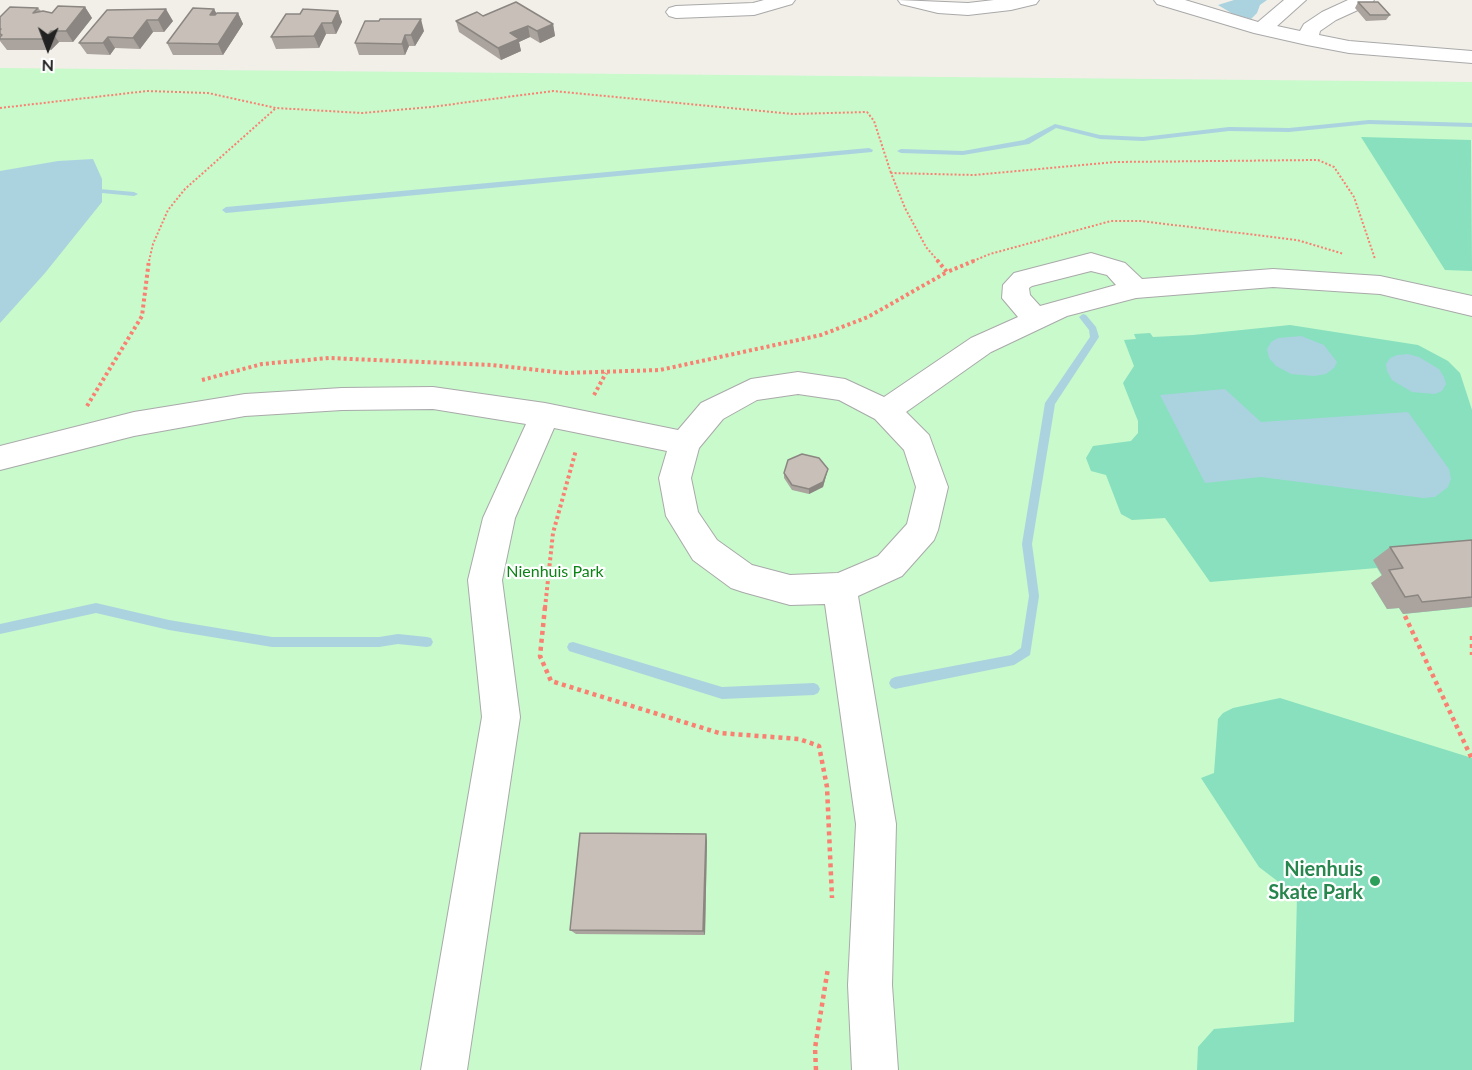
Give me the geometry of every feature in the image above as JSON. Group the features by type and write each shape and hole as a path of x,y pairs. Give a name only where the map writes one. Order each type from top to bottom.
{"lane":[{"path":"676,12 754,9 785,0"},
{"path":"908,0 938,7 968,9 1029,0"},
{"path":"1164,0 1261,29 1349,47 1472,57"},
{"path":"1261,29 1296,0"},
{"path":"1306,39 1311,28 1329,16 1364,0"},
{"path":"1036,319 1016,298 1016,285 1023,279 1091,262 1116,269 1136,290"},
{"path":"886,411 981,345 1059,309 1136,290 1273,278 1380,285 1472,306"},
{"path":"798,383 844,390 886,411 918,444 932,487 922,530 890,566 840,588 790,590 743,577 705,550 682,516 675,478 685,443 712,411 751,390 798,383"},
{"path":"0,458 134,424 245,405 342,399 434,398 545,415 685,443"},
{"path":"444,1070 501,717 485,580 499,518 545,415"},
{"path":"840,588 876,825 870,985 875,1070"}],"path":[{"path":"0,108 147,91 208,93 276,108 362,113 553,92 793,114 867,112 874,122 905,208 926,247 947,272"},
{"path":"95,408 84,410 142,316 146,274 153,244 168,210 185,189 276,108"},
{"path":"891,173 974,175 1115,162 1318,160 1334,167 1354,197 1376,263 1365,260"},
{"path":"195,382 262,364 329,358 492,365 565,373 660,370 821,335 868,317 947,272 990,254 1111,221 1141,221 1297,240 1353,256"},
{"path":"590,402 606,372"},
{"path":"579,441 553,533 540,656 551,681 718,733 799,739 819,746 828,787 832,904"},
{"path":"1406,616 1472,759"},
{"path":"1472,636 1472,655"},
{"path":"816,1070 814,1048 829,961"}],"green space":[{"name":"Nienhuis Park","path":"0,68 1472,82 1472,1070 0,1070"},
{"path":"1361,137 1471,140 1472,271 1445,270"},
{"path":"1290,325 1418,345 1448,361 1460,373 1472,410 1472,607 1403,614 1399,608 1387,609 1371,583 1385,581 1377,568 1210,582 1165,518 1132,520 1121,514 1106,475 1091,471 1086,458 1093,446 1131,441 1138,433 1138,421 1123,383 1134,366 1124,340 1136,339 1134,334 1150,333 1153,337 1193,335"},
{"name":"Nienhuis Skate Park","path":"1280,698 1472,758 1472,1070 1197,1070 1198,1047 1214,1029 1294,1022 1297,896 1259,867 1201,778 1214,773 1218,719 1223,713 1233,708"}],"water":[{"path":"1234,0 1267,0 1260,5 1257,13 1251,19 1233,14 1218,5"},
{"path":"93,159 102,179 102,202 45,273 0,323 0,171 58,161"},
{"path":"1301,336 1324,345 1337,362 1334,368 1326,374 1314,376 1291,374 1276,366 1269,358 1267,349 1271,342 1278,338"},
{"path":"1408,354 1419,357 1439,369 1446,384 1442,391 1435,394 1412,392 1392,380 1386,364 1390,358"},
{"path":"1225,389 1261,422 1408,412 1449,469 1451,479 1448,487 1435,497 1423,498 1261,477 1205,483 1160,395"}],"building":[{"path":"516,2 553,24 537,31 528,26 510,33 519,39 498,48 456,21 477,12 483,16"},
{"path":"1358,2 1378,2 1390,15 1370,15"},
{"path":"58,6 85,7 66,31 51,31 44,39 0,39 2,35 0,34 0,17 10,7 38,8 33,13 43,11 52,13"},
{"path":"193,8 214,9 210,15 238,13 218,44 167,43"},
{"path":"166,9 158,20 147,20 133,38 108,37 103,43 79,43 107,10"},
{"path":"303,9 338,11 332,23 322,23 314,36 271,37 286,14 300,14"},
{"path":"380,19 421,19 411,35 405,35 402,44 355,43 365,21 379,21"},
{"path":"802,454 819,458 828,469 823,482 809,489 792,485 784,473 788,460"},
{"path":"1472,540 1472,597 1422,602 1418,595 1405,597 1389,570 1403,568 1390,547"},
{"path":"580,833 706,834 703,931 570,930"}],"waterway":[{"path":"901,151 963,153 1026,142 1055,126 1100,137 1143,139 1229,129 1289,130 1369,122 1472,125"},
{"path":"226,210 869,150"},
{"path":"102,191 134,194"},
{"path":"895,683 1014,660 1026,651 1034,596 1027,544 1050,403 1095,337 1093,329 1083,317"},
{"path":"0,629 96,608 169,625 272,642 379,642 398,639 427,642"},
{"path":"573,647 722,693 814,689"}],"place":[{"name":"Nienhuis Skate Park","path":"1375,881"}]}
